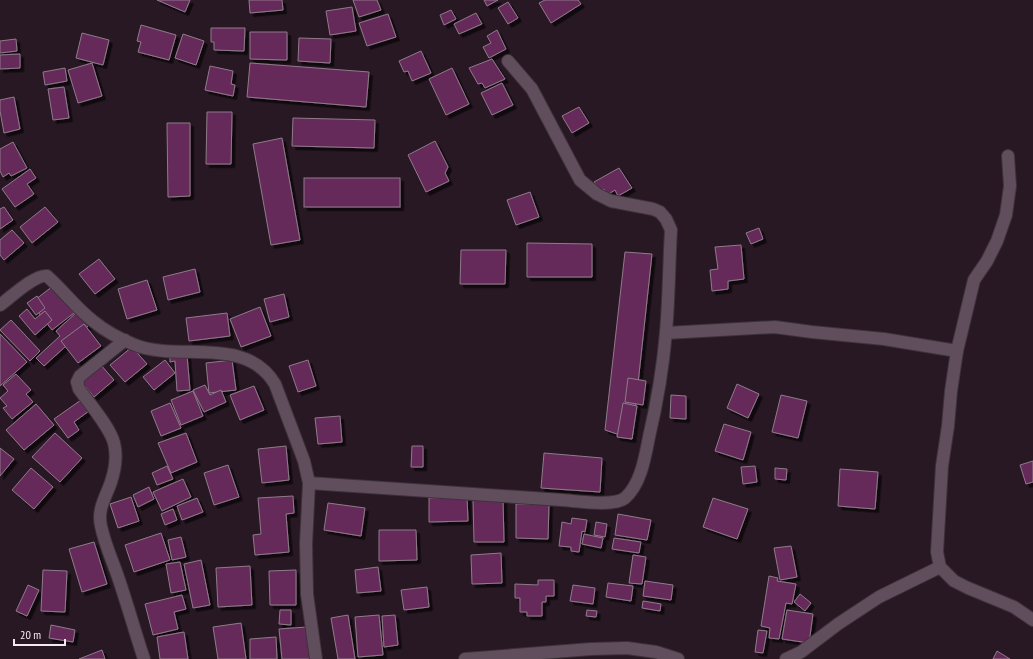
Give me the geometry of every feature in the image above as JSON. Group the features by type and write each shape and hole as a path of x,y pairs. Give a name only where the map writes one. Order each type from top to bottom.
{"street":[{"path":"309,483 613,502 623,500 631,492 637,481 646,454 655,409 666,333 671,230 666,219 660,212 653,209 611,201 596,194 580,180 532,88 508,61"},
{"path":"1008,156 1010,186 1006,215 988,261 974,280 957,351 942,466 937,552 940,567 954,580 968,588 1014,607 1033,620"},
{"path":"0,305 35,279 47,276 93,322 106,331 125,340 151,350 165,352 210,352 238,356 265,370 275,384 295,433 309,483 306,544 307,594 316,659"},
{"path":"666,333 775,327 884,339 957,351"},
{"path":"125,340 80,376 77,382 79,389 108,429 114,442 115,461 111,482 101,507 100,525 144,659"},
{"path":"786,659 801,652 838,624 879,597 940,567"},
{"path":"465,659 583,649 627,648 656,652 678,659"}],"building":[{"path":"157,0 190,0 185,12"},
{"path":"249,0 282,0 283,10 250,13"},
{"path":"353,0 377,0 381,10 359,17"},
{"path":"484,0 498,0 487,6"},
{"path":"545,0 578,0 581,4 551,23 539,3"},
{"path":"508,2 518,18 508,24 498,8"},
{"path":"352,7 356,31 330,35 326,11"},
{"path":"451,10 456,19 444,25 440,15"},
{"path":"476,13 482,24 459,34 454,24"},
{"path":"388,14 396,37 367,46 359,23"},
{"path":"141,25 176,35 169,60 138,52 141,42 137,41"},
{"path":"211,28 245,28 244,51 214,50 214,42 211,42"},
{"path":"497,30 506,49 489,58 483,47 491,43 487,36"},
{"path":"250,32 287,32 287,60 250,59"},
{"path":"82,33 109,40 103,65 76,58"},
{"path":"183,34 204,41 196,65 175,58"},
{"path":"299,38 331,39 330,63 298,61"},
{"path":"16,39 17,51 0,53 0,41"},
{"path":"421,51 431,73 412,81 408,71 404,72 399,61"},
{"path":"20,54 20,68 0,69 0,55"},
{"path":"492,59 505,79 485,88 482,83 478,84 469,68"},
{"path":"92,63 102,96 78,103 68,70"},
{"path":"250,63 369,72 366,107 247,97"},
{"path":"210,66 233,71 231,84 235,85 233,96 205,90"},
{"path":"65,68 67,81 45,85 43,72"},
{"path":"452,68 469,104 446,115 429,79"},
{"path":"502,83 513,105 492,115 481,93"},
{"path":"64,87 69,118 53,120 48,89"},
{"path":"14,97 20,129 4,133 0,111 0,100"},
{"path":"579,107 589,123 572,133 562,116"},
{"path":"207,112 232,112 231,164 206,164"},
{"path":"293,118 375,120 374,148 292,146"},
{"path":"167,123 190,123 190,196 168,197"},
{"path":"282,138 300,240 271,245 253,144"},
{"path":"435,141 448,167 445,173 449,181 426,192 408,155"},
{"path":"13,142 27,168 11,176 9,173 3,177 0,171 0,149"},
{"path":"619,168 632,188 618,196 615,190 607,195 604,189 600,191 594,182"},
{"path":"30,169 36,178 27,184 34,194 15,207 2,189"},
{"path":"304,178 400,178 400,207 304,207"},
{"path":"530,192 539,217 516,225 507,200"},
{"path":"4,207 13,220 0,229 0,209"},
{"path":"45,207 58,222 32,243 20,227"},
{"path":"759,228 763,239 751,244 746,233"},
{"path":"12,230 24,243 4,260 0,255 0,240"},
{"path":"527,243 592,244 592,277 527,277"},
{"path":"741,245 744,279 728,281 728,289 712,291 710,270 718,269 715,247"},
{"path":"461,250 506,250 505,284 460,284"},
{"path":"625,252 652,254 632,439 605,430"},
{"path":"99,259 115,279 95,294 79,274"},
{"path":"195,269 200,292 168,300 163,277"},
{"path":"147,280 157,310 127,319 118,289"},
{"path":"53,286 74,313 52,330 31,303"},
{"path":"284,294 289,317 270,322 264,299"},
{"path":"37,296 45,308 36,315 27,303"},
{"path":"260,307 271,336 241,347 230,319"},
{"path":"27,309 35,319 45,311 52,320 35,335 19,316"},
{"path":"77,312 89,325 44,366 36,358 60,336 56,331"},
{"path":"227,313 230,336 189,341 186,318"},
{"path":"11,320 40,351 30,361 0,330"},
{"path":"84,324 101,346 78,363 61,341"},
{"path":"0,334 27,362 0,386"},
{"path":"132,347 147,364 125,382 110,365"},
{"path":"187,355 190,390 177,391 175,361 170,362 170,356"},
{"path":"165,360 175,373 154,390 143,377"},
{"path":"232,360 236,390 209,393 206,363"},
{"path":"308,360 316,386 298,392 289,366"},
{"path":"100,364 114,380 94,397 80,380"},
{"path":"16,374 31,390 26,394 33,402 12,419 3,408 7,406 0,398 8,391 3,385"},
{"path":"628,378 646,381 643,405 625,402"},
{"path":"737,384 759,394 748,418 727,408"},
{"path":"205,385 210,395 221,390 226,402 204,412 193,390"},
{"path":"254,386 264,410 240,420 230,395"},
{"path":"193,391 203,416 181,425 171,400"},
{"path":"671,395 686,396 686,419 670,418"},
{"path":"781,395 807,401 798,438 772,432"},
{"path":"81,400 89,411 74,422 79,430 68,438 54,419"},
{"path":"170,403 181,428 161,436 151,411"},
{"path":"623,403 637,406 632,439 617,437"},
{"path":"36,404 54,425 24,450 6,430"},
{"path":"340,416 342,442 318,444 315,418"},
{"path":"724,424 751,432 743,460 715,451"},
{"path":"55,433 82,458 60,482 32,457"},
{"path":"186,433 197,462 171,473 158,443"},
{"path":"286,446 289,480 262,483 258,449"},
{"path":"412,446 423,446 423,467 411,467"},
{"path":"0,448 14,459 0,476"},
{"path":"544,453 602,458 600,492 541,488"},
{"path":"1033,461 1033,482 1026,484 1020,465"},
{"path":"228,465 239,497 214,505 204,473"},
{"path":"167,466 173,479 157,485 152,473"},
{"path":"755,466 757,482 743,484 741,467"},
{"path":"31,468 53,487 34,509 12,490"},
{"path":"775,468 787,469 786,480 775,479"},
{"path":"840,469 878,472 875,509 838,506"},
{"path":"183,479 191,497 162,511 153,492"},
{"path":"149,487 154,499 138,507 133,495"},
{"path":"293,496 294,513 286,514 289,552 255,555 253,535 261,534 258,498"},
{"path":"131,497 139,521 118,528 110,504"},
{"path":"467,497 468,521 429,522 429,498"},
{"path":"197,498 203,512 182,520 177,506"},
{"path":"713,498 748,509 737,539 703,527"},
{"path":"503,499 504,542 474,542 473,500"},
{"path":"328,503 365,508 361,536 324,530"},
{"path":"516,504 549,504 548,539 516,538"},
{"path":"173,509 177,520 165,525 161,514"},
{"path":"618,514 651,520 647,540 615,535"},
{"path":"572,518 587,520 585,532 582,531 579,552 571,551 571,547 559,546 562,522 571,524"},
{"path":"596,522 607,524 605,537 594,535"},
{"path":"379,530 416,530 417,560 379,561"},
{"path":"161,533 170,560 134,572 125,545"},
{"path":"584,534 603,538 601,548 582,544"},
{"path":"181,537 186,557 172,560 168,540"},
{"path":"614,538 641,542 639,553 612,549"},
{"path":"94,542 107,584 82,592 69,549"},
{"path":"791,546 797,577 780,580 774,548"},
{"path":"501,553 502,583 472,584 471,555"},
{"path":"633,555 646,557 642,584 629,583"},
{"path":"201,560 210,605 193,608 184,564"},
{"path":"180,562 186,590 171,593 166,564"},
{"path":"250,566 252,605 218,607 216,568"},
{"path":"378,567 381,591 357,593 355,570"},
{"path":"43,570 67,571 65,612 41,611"},
{"path":"296,570 296,605 270,605 269,571"},
{"path":"769,576 778,578 777,581 796,584 792,604 786,603 779,639 769,638 770,628 761,626"},
{"path":"538,580 554,580 554,596 546,596 546,602 542,602 542,616 527,616 527,612 520,612 520,598 515,598 515,584 538,585"},
{"path":"645,581 673,585 671,600 643,596"},
{"path":"608,583 633,586 631,601 606,597"},
{"path":"28,585 39,590 27,616 16,611"},
{"path":"573,585 595,588 593,604 570,601"},
{"path":"427,587 429,607 404,610 401,590"},
{"path":"800,594 811,603 805,611 794,602"},
{"path":"182,595 186,609 174,612 178,629 153,635 145,604"},
{"path":"643,601 661,604 660,611 642,608"},
{"path":"280,610 291,610 291,625 279,624"},
{"path":"587,610 597,611 596,617 586,616"},
{"path":"787,610 813,614 809,643 782,639"},
{"path":"348,615 355,659 338,659 331,618"},
{"path":"379,615 383,655 358,657 355,617"},
{"path":"395,615 398,645 384,647 382,616"},
{"path":"241,623 246,659 218,659 213,627"},
{"path":"51,625 75,630 73,642 49,638"},
{"path":"307,627 310,659 282,659 279,629"},
{"path":"758,630 767,631 763,653 755,652"},
{"path":"184,632 188,659 160,659 157,637"},
{"path":"276,637 277,659 250,659 250,639"},
{"path":"102,650 105,659 79,659"},
{"path":"997,651 1010,659 993,659"}]}
